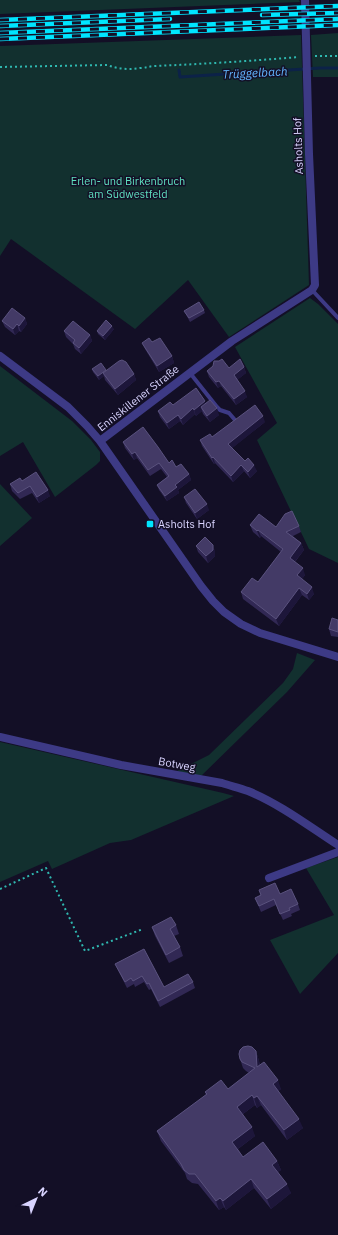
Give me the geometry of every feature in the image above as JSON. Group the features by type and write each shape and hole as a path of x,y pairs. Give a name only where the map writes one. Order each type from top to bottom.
{"street":[{"name":"Asholts Hof","path":"305,0 309,154 316,285 312,290"},
{"name":"Enniskillener Straße","path":"100,441 232,341 312,290"},
{"name":"Enniskillener Straße","path":"0,356 68,408 87,426 100,441 201,586 224,612 241,624 260,633 338,657"},
{"name":"Botweg","path":"0,737 121,765 222,783 236,787 279,807 338,845"},
{"path":"269,878 338,852"}],"lane":[{"path":"312,290 338,318"},
{"name":"Enniskillener Straße","path":"190,373 217,408 229,413 235,420"}],"path":[{"path":"0,67 107,65 114,68 126,69 152,66 306,61 338,56"},
{"path":"0,889 46,868 85,951 143,929"}],"green space":[{"path":"0,0 299,0 300,2 0,14"},
{"path":"338,33 338,77 313,77 311,35"},
{"name":"Erlen- und Birkenbruch am Südwestfeld","path":"301,35 309,285 229,337 188,280 135,329 11,239 0,256 0,46"},
{"path":"310,298 338,324 338,563 309,549 257,440 277,423 235,347"},
{"path":"0,366 72,421 91,440 100,452 100,461 96,465 55,497 23,442 0,456"},
{"path":"0,484 32,518 0,546"},
{"path":"297,653 315,660 287,692 200,777 177,771 209,755 283,683 293,669"},
{"path":"0,742 234,796 131,840 110,843 52,869 48,861 0,882"},
{"path":"338,857 338,953 300,994 270,940 334,915 306,868"}],"building":[{"path":"199,302 204,310 189,318 184,311"},
{"path":"12,308 25,318 19,326 17,324 13,329 2,321"},
{"path":"106,320 112,326 103,336 97,331"},
{"path":"73,321 90,335 79,348 73,343 75,340 64,331"},
{"path":"149,338 152,342 160,338 172,356 157,366 142,343"},
{"path":"222,359 229,368 240,359 244,367 234,375 245,391 234,399 219,381 216,382 207,371 213,366 214,361 219,361"},
{"path":"122,360 126,362 134,374 115,389 103,373"},
{"path":"101,363 106,370 98,376 92,369"},
{"path":"196,388 205,401 194,410 193,408 181,419 178,415 167,423 158,411 170,402 173,405"},
{"path":"210,400 217,408 207,416 201,407"},
{"path":"255,405 263,416 228,444 245,461 248,458 254,465 248,472 241,465 231,476 213,457 212,458 200,440 210,434 212,437"},
{"path":"143,427 169,463 172,460 176,467 181,464 189,474 175,485 177,487 165,496 157,485 169,476 159,463 148,470 135,452 132,454 123,442"},
{"path":"36,472 48,490 37,497 30,486 18,493 10,484 20,478 22,481"},
{"path":"195,489 207,504 195,513 184,497"},
{"path":"292,511 299,526 286,532 301,543 290,558 303,568 297,575 312,587 307,594 299,588 276,619 241,592 252,578 258,582 283,549 250,525 259,514 276,527 285,514"},
{"path":"205,537 213,545 213,550 206,556 196,546"},
{"path":"332,618 338,620 338,632 329,629"},
{"path":"275,883 280,894 291,889 298,904 289,908 290,910 280,914 274,899 259,906 255,898 261,895 259,890"},
{"path":"171,917 176,925 170,929 180,947 166,955 152,927"},
{"path":"144,949 164,987 188,974 193,982 158,1001 149,983 147,984 142,976 133,981 131,978 125,982 115,964"},
{"path":"243,1047 252,1047 256,1051 257,1067 264,1062 278,1080 273,1084 299,1119 284,1130 257,1096 254,1098 252,1095 237,1107 252,1127 232,1142 243,1157 263,1142 277,1161 272,1165 287,1184 267,1199 251,1179 223,1201 220,1198 216,1201 195,1174 189,1174 184,1170 157,1131 207,1094 205,1092 221,1080 228,1089 255,1068 242,1062 240,1059 240,1050"}],"waterway":[{"name":"Trüggelbach","path":"179,70 180,77 338,68"}],"railway":[{"path":"0,20 338,6"},
{"path":"262,15 338,13"},
{"path":"0,26 170,19"},
{"path":"0,33 338,19"},
{"path":"0,39 338,25"}],"place":[{"name":"Asholts Hof","path":"150,524"}]}
